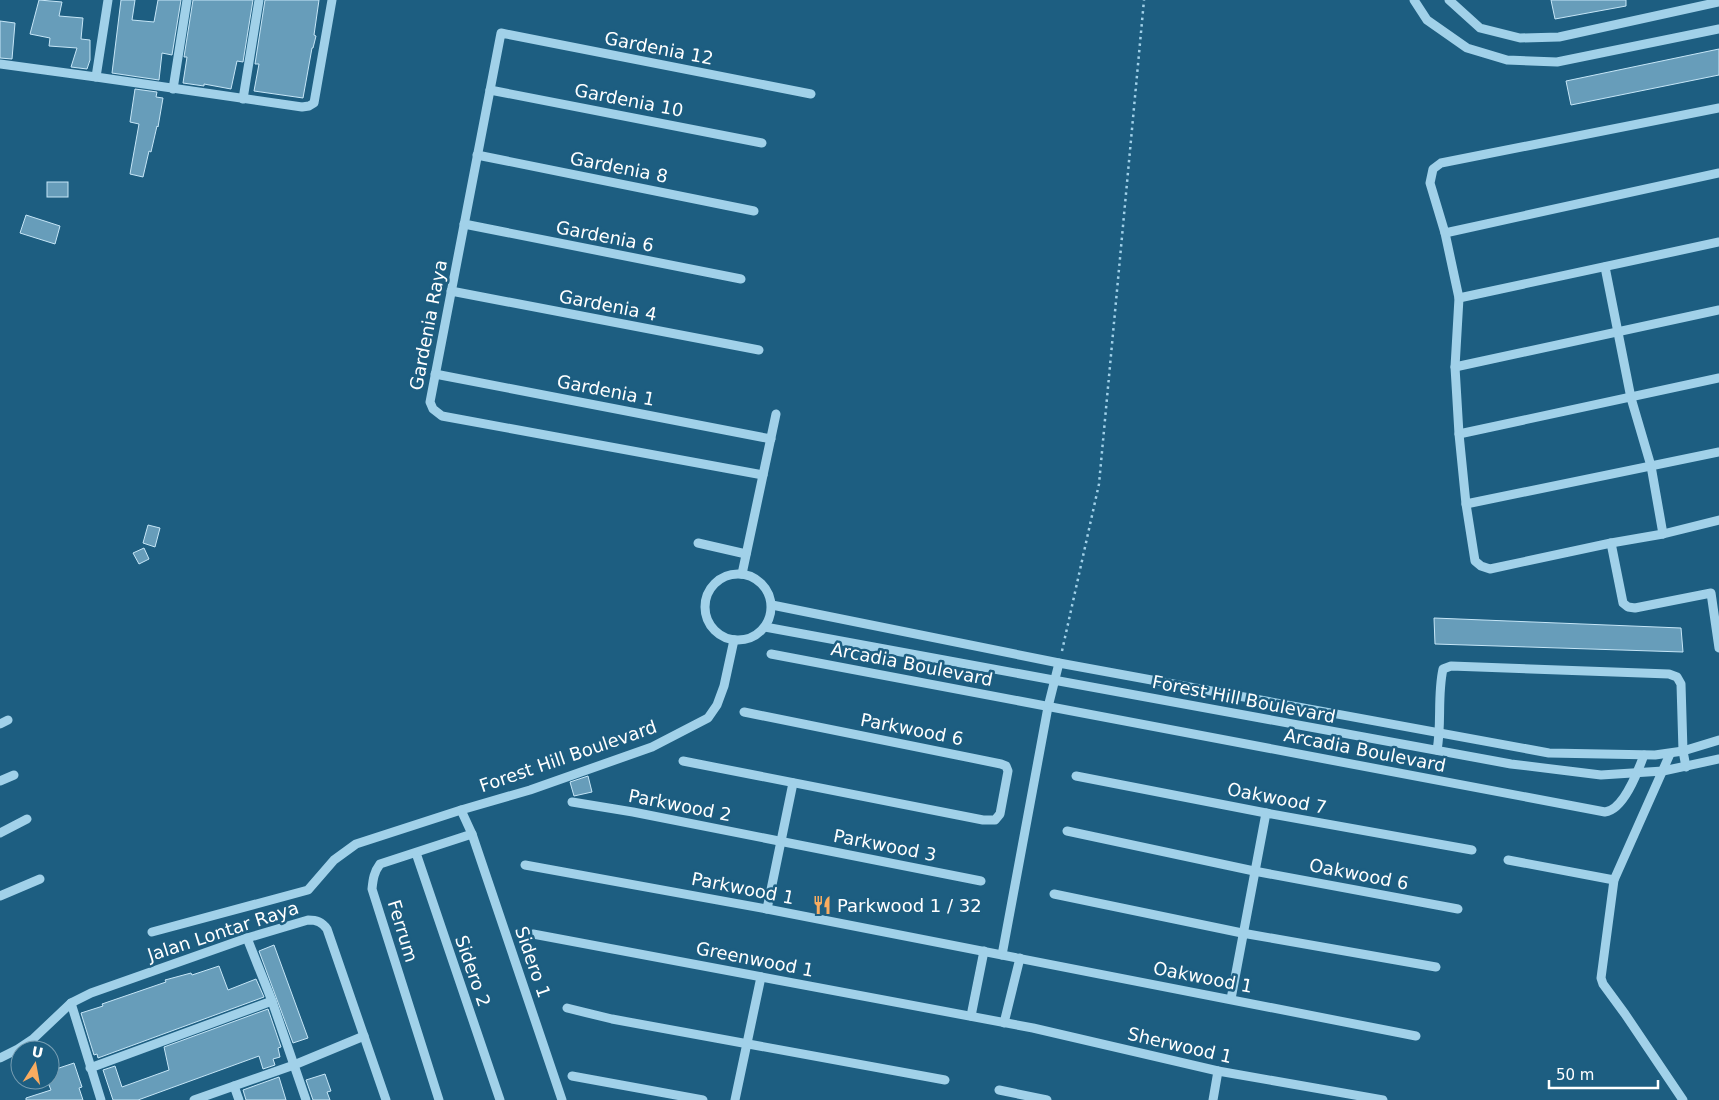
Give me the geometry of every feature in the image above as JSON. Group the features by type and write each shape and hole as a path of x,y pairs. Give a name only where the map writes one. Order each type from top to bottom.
{"street":[{"path":"96,77 108,1 97,0"},
{"path":"173,89 187,0"},
{"path":"243,99 259,0"},
{"path":"0,64 243,99 309,106 314,103 332,0"},
{"path":"1414,0 1427,20 1467,48 1507,60 1557,62 1719,29"},
{"path":"1449,0 1480,28 1520,38 1559,37 1719,2"},
{"name":"Gardenia Raya","path":"501,33 435,374 430,402 433,410 442,416 763,475"},
{"name":"Gardenia 12","path":"501,33 810,94"},
{"name":"Gardenia 10","path":"490,90 762,143"},
{"path":"1719,108 1441,163 1433,169 1430,183 1445,233 1459,298 1456,367 1459,434 1466,504 1475,561 1480,566 1490,569 1663,534 1719,520"},
{"name":"Gardenia 8","path":"477,155 754,210"},
{"path":"1445,233 1719,174"},
{"name":"Gardenia 6","path":"464,224 741,279"},
{"path":"1459,298 1719,242"},
{"path":"1605,267 1631,398 1651,466 1663,534"},
{"name":"Gardenia 4","path":"451,292 759,350"},
{"path":"1456,367 1719,310"},
{"name":"Gardenia 1","path":"435,374 771,439"},
{"path":"1459,434 1719,378"},
{"path":"742,574 776,414"},
{"path":"1466,504 1719,452"},
{"path":"698,543 746,554"},
{"path":"1611,543 1623,603 1628,608 1715,592 1719,648"},
{"path":"730,574 742,574 753,577 762,584 769,594 772,605 770,617 765,627 756,635 746,640 734,640 723,636 710,625 705,609 706,597 711,587 720,579 730,574"},
{"name":"Forest Hill Boulevard","path":"772,605 1059,663 1549,753 1670,754 1683,752 1719,740"},
{"name":"Forest Hill Boulevard","path":"765,627 1511,764 1601,776 1663,771 1719,759"},
{"name":"Forest Hill Boulevard","path":"152,932 308,890 334,860 356,844 530,790 652,747 708,718 717,705 724,686 734,640"},
{"name":"Arcadia Boulevard","path":"771,654 1605,812 1614,810 1624,797 1644,755"},
{"path":"1002,955 1048,707 1059,663"},
{"path":"1437,750 1440,732 1441,679 1443,669 1451,666 1669,674 1677,677 1681,684 1683,752 1686,767"},
{"name":"Parkwood 6","path":"744,712 984,760 1006,766 1008,771 1000,814 995,820 983,820 793,783"},
{"path":"1670,754 1614,880 1601,970 1603,984 1684,1100"},
{"path":"683,761 793,783 767,909"},
{"path":"0,781 14,775"},
{"name":"Oakwood 7","path":"1076,776 1472,850"},
{"name":"Parkwood 2","path":"572,802 633,812 782,842"},
{"name":"Sidero 1","path":"461,810 472,834 562,1100"},
{"path":"1231,999 1266,813"},
{"path":"0,833 27,820"},
{"name":"Oakwood 6","path":"1066,831 1254,871 1458,909"},
{"name":"Ferrum","path":"439,1100 372,889 375,871 380,864 472,834"},
{"name":"Parkwood 3","path":"782,842 982,880"},
{"name":"Sidero 2","path":"416,853 500,1100"},
{"path":"1508,860 1614,880"},
{"name":"Parkwood 1","path":"525,865 767,909 984,952"},
{"path":"0,896 40,879"},
{"path":"1054,894 1242,933 1436,967"},
{"name":"Jalan Lontar Raya","path":"0,1058 33,1039 71,1003 91,992 247,938 308,920 320,922 327,929 386,1100"},
{"name":"Greenwood 1","path":"533,934 970,1016"},
{"path":"247,938 272,1001 306,1100"},
{"path":"970,1016 984,952"},
{"name":"Oakwood 1","path":"984,952 1416,1036"},
{"path":"1004,1023 1020,958"},
{"path":"735,1100 761,977"},
{"path":"90,1068 272,1001"},
{"path":"71,1003 101,1100"},
{"path":"567,1008 612,1019 945,1080"},
{"name":"Sherwood 1","path":"970,1016 1218,1071 1383,1100"},
{"path":"194,1100 294,1065 364,1036"},
{"path":"1212,1100 1218,1071"},
{"path":"572,1076 703,1100"},
{"path":"234,1086 239,1100"},
{"path":"999,1090 1047,1100"}],"path":[{"path":"1059,663 1099,484 1144,0"}],"building":[{"path":"39,0 62,2 59,16 83,18 81,39 90,40 90,60 87,69 71,67 77,48 49,46 50,38 30,34"},
{"path":"121,0 135,0 132,20 154,22 158,0 181,0 172,55 162,53 159,80 112,73"},
{"path":"193,0 253,0 243,62 237,61 231,89 204,84 204,86 183,83 187,57 184,57"},
{"path":"265,0 319,0 314,35 316,36 303,98 254,91 259,64 255,64"},
{"path":"1551,0 1626,0 1626,6 1555,19"},
{"path":"0,21 15,23 12,59 0,58"},
{"path":"1719,49 1719,75 1571,105 1566,81"},
{"path":"135,89 157,92 156,97 163,98 158,127 151,152 149,151 143,177 130,174 139,124 130,122"},
{"path":"47,182 68,182 68,197 47,197"},
{"path":"26,215 60,226 55,244 20,233"},
{"path":"148,525 160,528 155,547 143,543"},
{"path":"144,548 149,559 139,564 133,553"},
{"path":"1434,618 1681,628 1683,652 1435,644"},
{"path":"588,776 592,792 574,796 570,782"},
{"path":"274,945 308,1038 293,1043 259,951"},
{"path":"219,966 228,990 256,979 264,997 98,1058 97,1054 94,1055 81,1013 166,982 165,980 191,973 192,975"},
{"path":"268,1009 281,1047 278,1048 280,1057 273,1059 275,1065 263,1069 259,1056 138,1100 113,1100 103,1070 115,1066 122,1087 169,1070 164,1047"},
{"path":"74,1063 82,1087 79,1088 83,1100 26,1100 26,1098 51,1090 60,1090 60,1068"},
{"path":"325,1074 331,1091 327,1092 330,1100 313,1100 306,1080"},
{"path":"279,1077 286,1100 246,1100 243,1090"}],"place":[{"name":"Parkwood 1 / 32","path":"822,905"}]}
